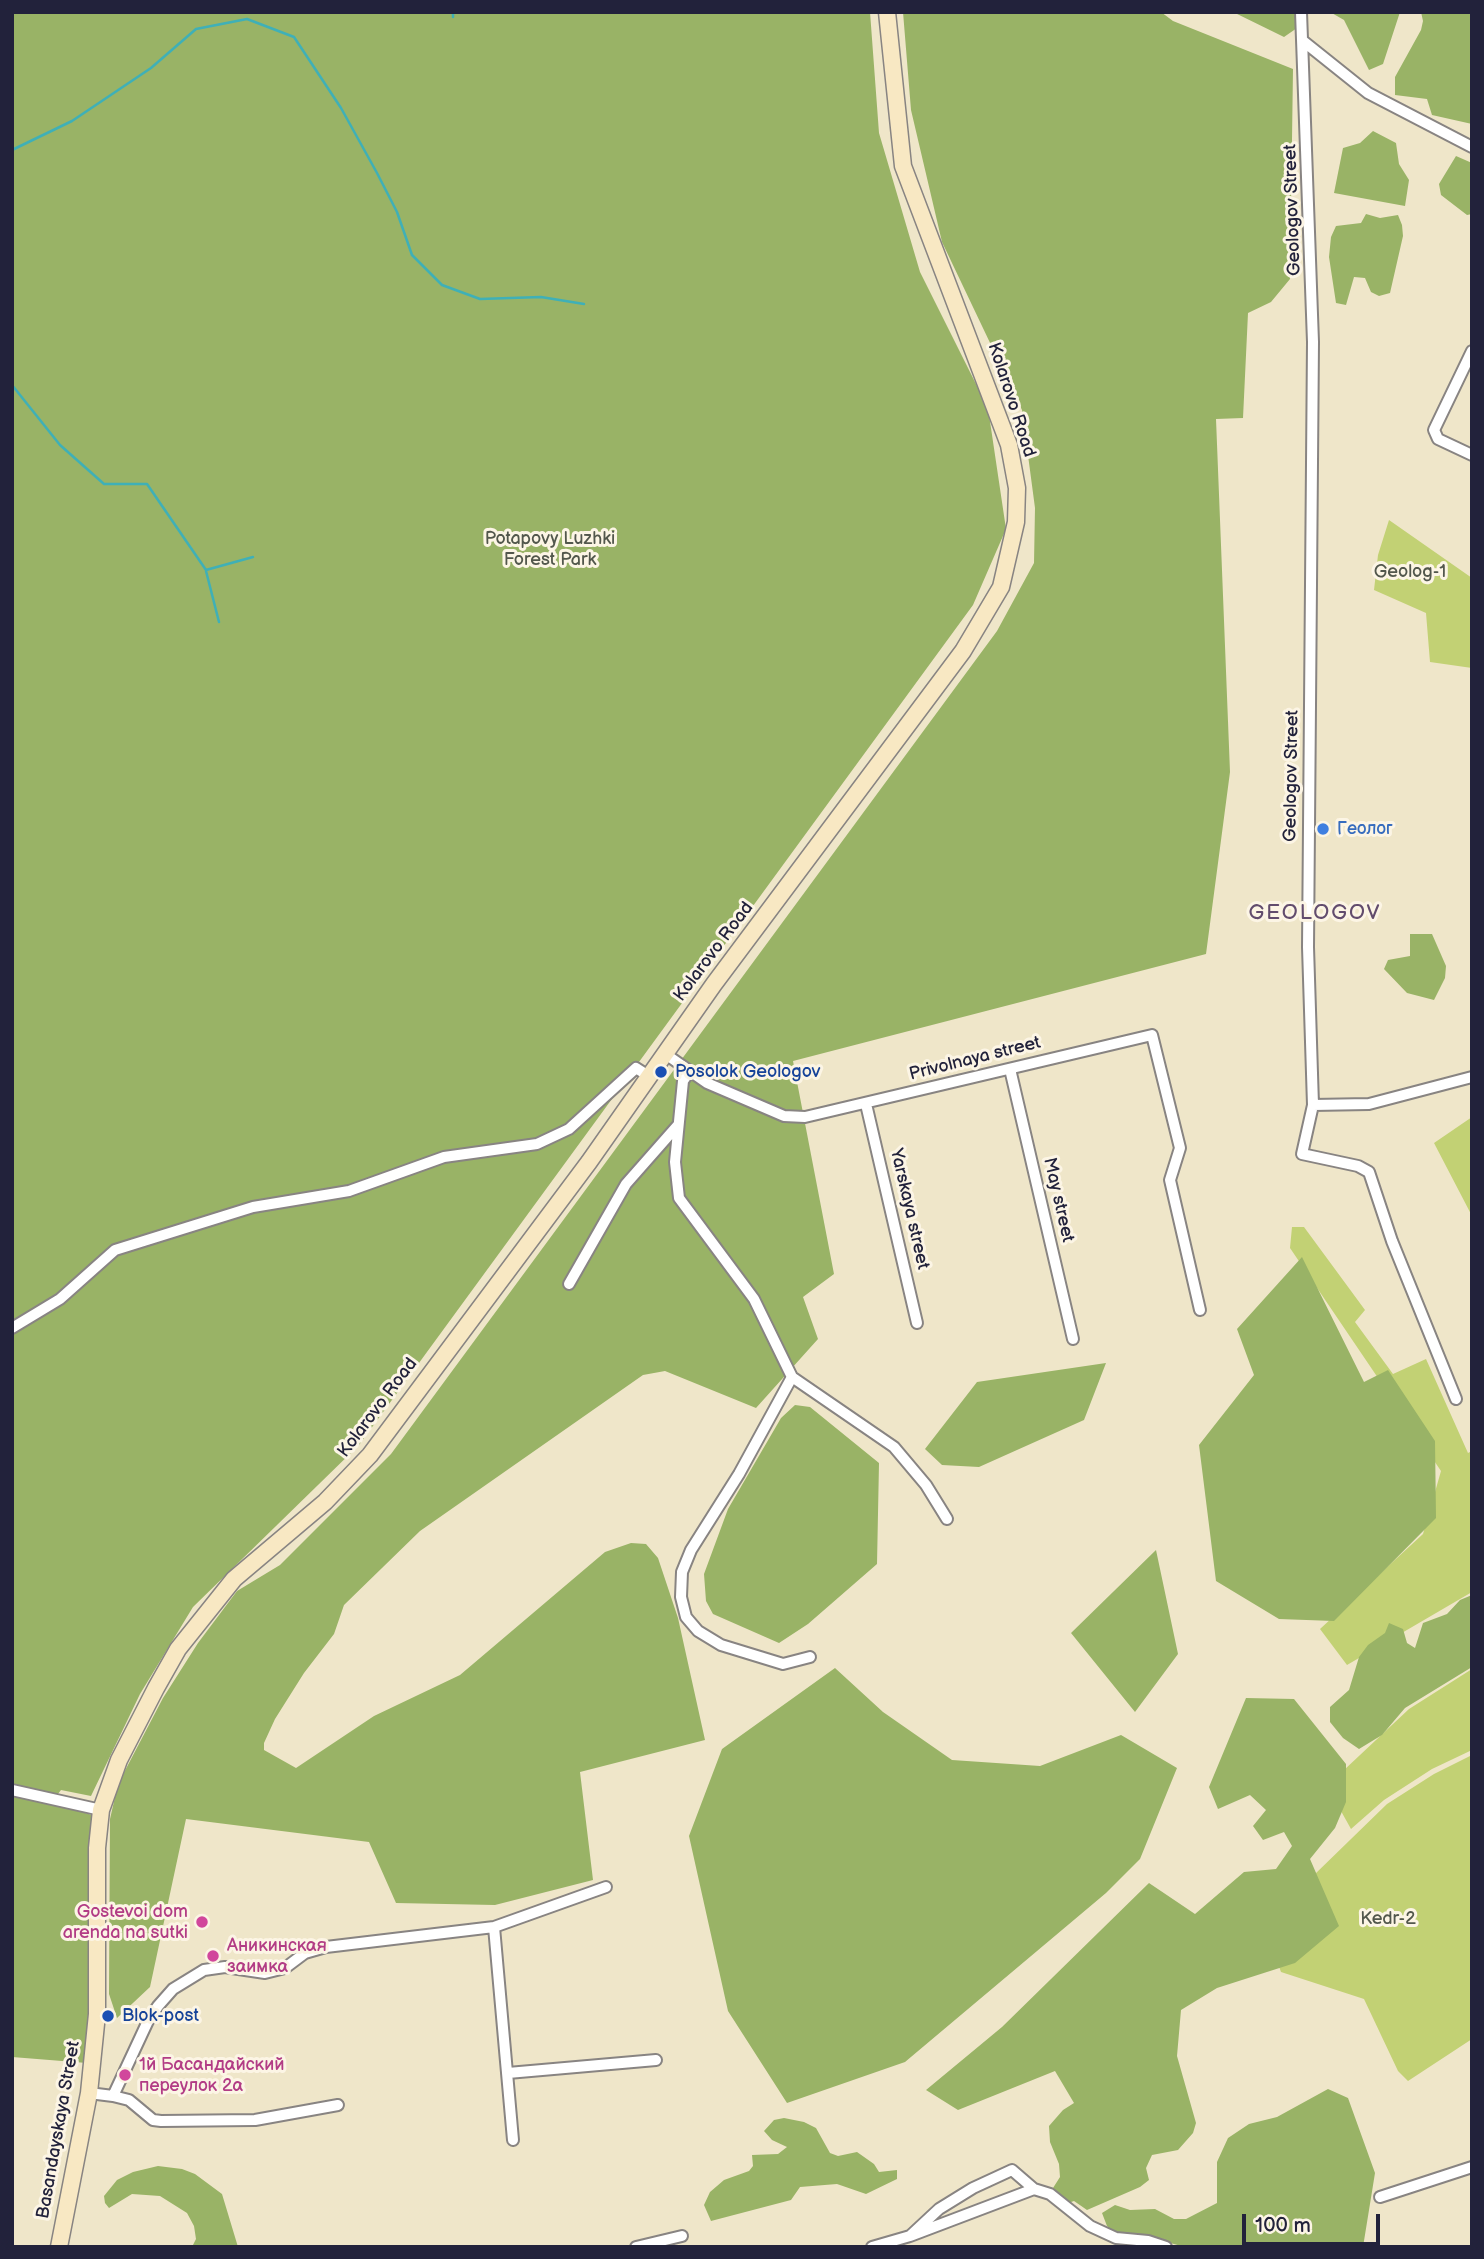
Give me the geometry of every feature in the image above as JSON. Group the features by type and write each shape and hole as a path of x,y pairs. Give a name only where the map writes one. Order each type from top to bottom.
{"street":[{"name":"Kolarovo Road","path":"101,1810 119,1760 156,1688 207,1610 234,1578 325,1502 370,1455 969,642 1001,587 1010,557 1017,488 1009,444 904,166 887,12"},
{"name":"Geologov Street","path":"1301,12 1306,83 1313,329 1308,947 1313,1105 1302,1154 1358,1166 1369,1172 1392,1241 1456,1399"},
{"path":"1303,41 1368,93 1472,147"},
{"path":"1472,351 1434,430 1438,439 1472,456"},
{"name":"Privolnaya street","path":"866,1104 1152,1035 1180,1148 1170,1180 1200,1310"},
{"path":"664,1053 707,1083 784,1116 805,1117 866,1104"},
{"path":"12,1328 60,1299 115,1250 253,1207 349,1191 444,1157 537,1144 569,1129 636,1068 648,1075"},
{"name":"May street","path":"1010,1069 1073,1339"},
{"path":"690,1071 683,1081 674,1162 679,1198 754,1299 792,1377 894,1447 926,1485 947,1519"},
{"path":"1313,1105 1369,1104 1472,1077"},
{"name":"Yarskaya street","path":"866,1104 917,1323"},
{"path":"569,1284 626,1184 678,1125"},
{"path":"792,1377 739,1474 691,1550 682,1572 681,1597 686,1618 698,1631 721,1646 783,1664 810,1657"},
{"path":"12,1790 101,1810"},
{"name":"Basandayskaya Street","path":"58,2247 89,2093 99,1998 97,1848 101,1810"},
{"path":"113,2096 148,2021 158,2006 173,1989 204,1970 225,1967 265,1973 285,1968 305,1953 326,1947 494,1927 606,1887"},
{"path":"494,1927 513,2140"},
{"path":"508,2073 656,2060"},
{"path":"89,2093 129,2100 153,2120 161,2121 255,2120 338,2105"},
{"path":"1380,2197 1472,2167"},
{"path":"909,2236 939,2209 973,2188 1012,2170 1034,2189 1050,2194 1090,2226 1116,2238 1148,2241 1166,2247"},
{"path":"872,2247 909,2236 1034,2189"},
{"path":"636,2247 682,2236"}],"green space":[{"name":"Potapovy Luzhki Forest Park","path":"12,12 870,12 879,133 920,272 988,408 1006,529 973,605 359,1445 193,1607 140,1694 91,1796 61,1790 51,1803 92,1815 87,2063 12,2057"},
{"path":"903,12 1161,12 1173,21 1293,69 1290,279 1271,302 1248,313 1243,418 1216,419 1230,772 1206,954 793,1061 834,1274 803,1297 818,1339 756,1408 665,1371 643,1375 420,1531 344,1605 334,1634 304,1673 275,1719 264,1743 264,1750 296,1768 374,1716 460,1675 605,1552 631,1543 646,1544 658,1558 678,1618 705,1740 580,1772 593,1880 495,1905 396,1903 369,1842 186,1819 150,1987 117,2018 109,1994 110,1819 118,1784 163,1698 198,1643 237,1591 280,1565 391,1454 997,631 1034,563 1035,508 1022,410 942,242 911,110"},
{"path":"1233,12 1296,12 1297,28 1284,37"},
{"path":"1330,12 1400,12 1383,64 1369,70 1344,20"},
{"path":"1421,12 1472,12 1472,124 1432,115 1427,99 1395,95 1395,77 1421,30"},
{"path":"1373,131 1396,143 1399,164 1409,180 1405,206 1334,193 1343,148 1360,143"},
{"path":"1456,156 1472,163 1472,214 1467,215 1441,195 1439,184"},
{"path":"1366,214 1380,218 1398,215 1402,225 1403,236 1390,293 1379,296 1371,292 1365,278 1354,277 1346,305 1336,303 1329,257 1331,237 1336,226 1361,223"},
{"name":"Geolog-1","path":"1389,520 1472,578 1472,668 1430,662 1426,613 1374,590 1378,555"},
{"path":"1410,934 1432,934 1446,966 1445,978 1434,1000 1407,993 1384,969 1388,960 1410,956"},
{"path":"1472,1117 1472,1216 1434,1143"},
{"path":"1292,1227 1304,1227 1365,1310 1355,1322 1393,1374 1426,1359 1468,1453 1472,1451 1472,1592 1347,1665 1320,1629 1423,1534 1441,1471 1290,1248"},
{"path":"1302,1257 1364,1382 1388,1370 1435,1441 1436,1518 1334,1621 1279,1619 1216,1581 1199,1445 1254,1375 1237,1329"},
{"path":"1106,1363 1084,1420 979,1467 942,1465 925,1449 977,1382"},
{"path":"795,1405 810,1407 879,1463 877,1564 808,1624 779,1643 713,1614 706,1601 704,1574 728,1509 781,1418"},
{"path":"1156,1550 1178,1654 1135,1712 1071,1633"},
{"path":"1472,1595 1472,1667 1405,1708 1382,1735 1359,1749 1343,1738 1330,1722 1330,1707 1349,1690 1359,1657 1368,1645 1385,1633 1389,1623 1403,1629 1407,1643 1415,1648 1423,1623 1447,1614 1460,1600"},
{"path":"835,1668 883,1712 952,1760 1040,1766 1121,1735 1177,1768 1140,1859 1106,1893 905,2062 787,2103 728,2011 689,1836 722,1749"},
{"path":"1472,1669 1472,1750 1432,1769 1384,1800 1351,1829 1327,1786 1409,1709"},
{"path":"1246,1698 1294,1699 1346,1764 1346,1802 1335,1828 1310,1859 1339,1926 1295,1963 1217,1988 1181,2010 1177,2056 1196,2123 1193,2133 1178,2150 1152,2155 1146,2168 1149,2180 1140,2187 1087,2210 1074,2201 1068,2203 1053,2188 1060,2177 1059,2164 1050,2142 1049,2126 1063,2110 1074,2103 1055,2071 958,2110 926,2090 1002,2027 1149,1883 1195,1914 1244,1872 1276,1869 1292,1846 1284,1832 1263,1840 1253,1826 1266,1810 1250,1795 1218,1809 1209,1787"},
{"name":"Kedr-2","path":"1472,1755 1472,2039 1408,2081 1398,2071 1364,1999 1281,1972 1267,1933 1277,1911 1387,1804 1434,1774"},
{"path":"1328,2089 1348,2098 1375,2173 1363,2247 1185,2247 1148,2237 1115,2234 1107,2226 1102,2213 1115,2205 1130,2210 1155,2209 1174,2219 1186,2219 1217,2203 1217,2162 1228,2138 1249,2124 1277,2117"},
{"path":"784,2118 804,2122 816,2128 830,2153 838,2156 857,2152 874,2164 879,2172 897,2170 897,2179 866,2194 837,2184 800,2187 791,2200 711,2221 704,2205 710,2192 724,2180 749,2171 753,2166 752,2155 778,2154 787,2147 772,2140 764,2131 774,2120"},
{"path":"158,2166 182,2169 195,2174 222,2194 238,2247 192,2247 196,2239 194,2226 187,2213 160,2196 132,2194 109,2208 105,2203 104,2196 117,2180 133,2172"}],"waterway":[{"path":"453,12 453,17"},
{"path":"12,150 72,121 151,68 196,29 247,19 294,37 341,108 377,173 397,212 412,255 442,285 480,299 541,297 584,304"},
{"path":"12,385 60,445 104,484 147,484 206,570 253,557"},
{"path":"206,571 219,622"}],"place":[{"name":"Геолог","path":"1323,829"},
{"name":"Posolok Geologov","path":"661,1072"},
{"name":"Gostevoi dom arenda na sutki","path":"202,1922"},
{"name":"Аникинская заимка","path":"213,1956"},
{"name":"Blok-post","path":"108,2016"},
{"name":"1й Басандайский переулок 2а","path":"125,2075"}],"district":[{"name":"GEOLOGOV","path":"1315,914"}]}
